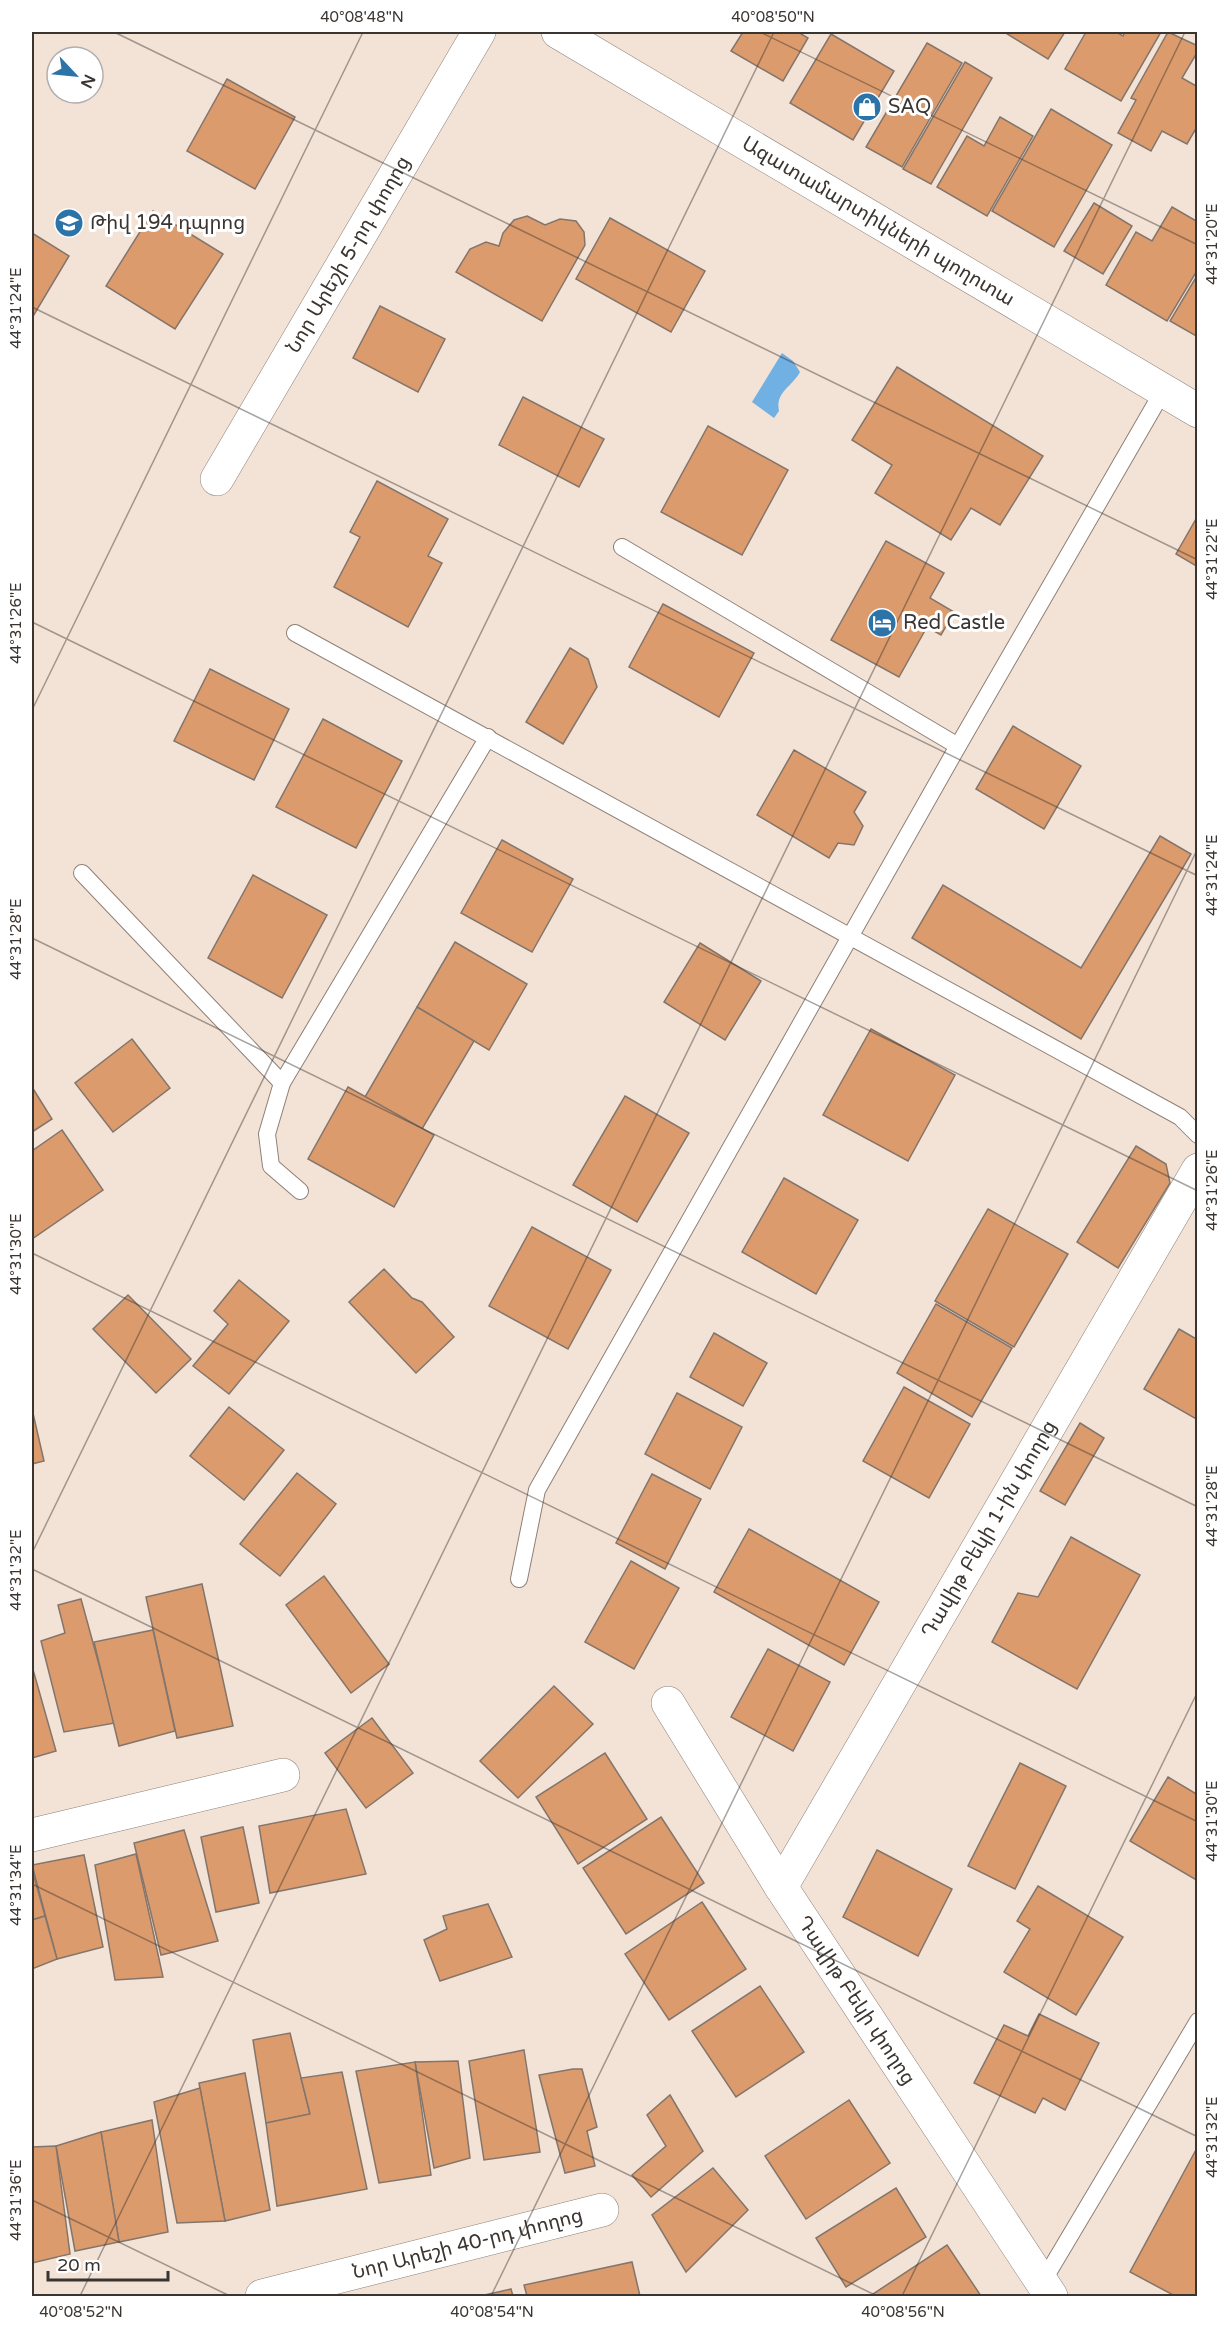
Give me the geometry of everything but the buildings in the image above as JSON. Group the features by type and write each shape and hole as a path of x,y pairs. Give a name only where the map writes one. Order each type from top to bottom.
{"street":[{"name":"Նոր Արեշի 5-րդ փողոց","path":"217,478 479,32"},
{"name":"Ազատամարտիկների պողոտա","path":"558,32 1197,411"},
{"name":"Դավիթ Բեկի 1-ին փողոց","path":"781,1887 1197,1170"},
{"name":"Դավիթ Բեկի փողոց","path":"668,1703 781,1887 1046,2290"},
{"path":"32,1835 283,1775"},
{"name":"Նոր Արեշի 40-րդ փողոց","path":"262,2296 602,2210"}],"lane":[{"path":"519,1579 537,1490 958,747 1163,391"},
{"path":"622,548 958,747"},
{"path":"295,633 1180,1117 1197,1135"},
{"path":"300,1191 271,1166 267,1134 282,1083 488,737"},
{"path":"82,873 282,1083"},
{"path":"1046,2290 1197,2021"}],"water":[{"path":"782,353 793,361 800,372 779,399 779,411 774,418 752,402"}],"place":[{"name":"SAQ","path":"867,107"},
{"name":"Թիվ 194 դպրոց","path":"69,223"},
{"name":"Red Castle","path":"882,623"}]}
